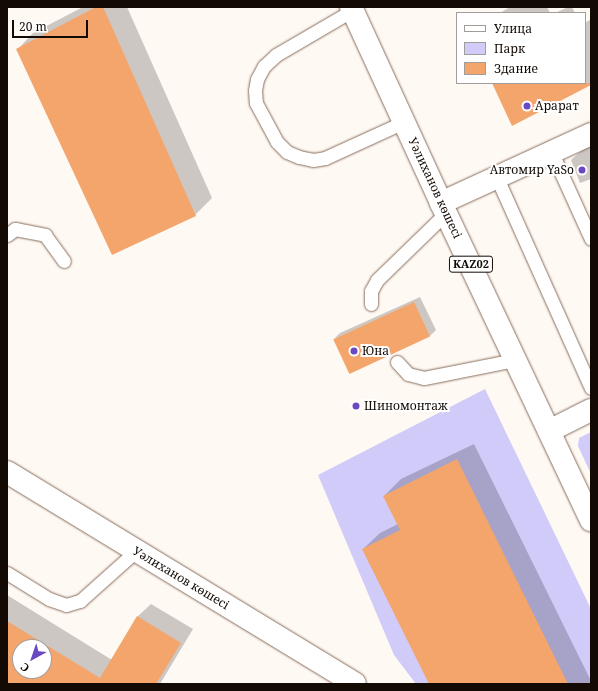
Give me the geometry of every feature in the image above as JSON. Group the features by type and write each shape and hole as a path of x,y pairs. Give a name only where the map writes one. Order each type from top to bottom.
{"main road":[{"name":"Уәлиханов көшесі","path":"352,8 444,208 591,520"},
{"path":"444,208 497,178 591,134"},
{"path":"549,431 591,410"},
{"name":"Уәлиханов көшесі","path":"7,472 355,684"}],"lane":[{"path":"352,8 276,55 264,66 257,80 255,90 256,103 276,142 287,152 313,160 325,158 404,122"},
{"path":"552,153 591,240"},
{"path":"497,178 591,388"},
{"path":"371,304 371,291 377,280 444,208"},
{"path":"7,235 15,229 45,236 64,261"},
{"path":"397,362 408,374 424,378 515,360"},
{"path":"7,572 49,600 66,605 80,601 136,550"}],"green space":[{"path":"485,389 591,609 591,684 416,684 394,655 318,475"},
{"path":"591,432 591,474 578,446 579,438"}],"building":[{"path":"96,7 103,7 196,216 112,255 16,49"},
{"name":"Арарат","path":"591,83 591,85 512,126 492,84"},
{"path":"414,302 430,336 349,374 333,340"},
{"path":"457,459 568,684 429,684 362,549 400,530 383,496"},
{"path":"137,616 181,643 156,684 7,684 7,621 36,639 12,639 12,679 52,679 52,649 100,678"}],"place":[{"name":"Арарат","path":"527,106"},
{"name":"Автомир YaSo","path":"582,170"},
{"name":"Юна","path":"354,351"},
{"name":"Шиномонтаж","path":"356,406"}]}
